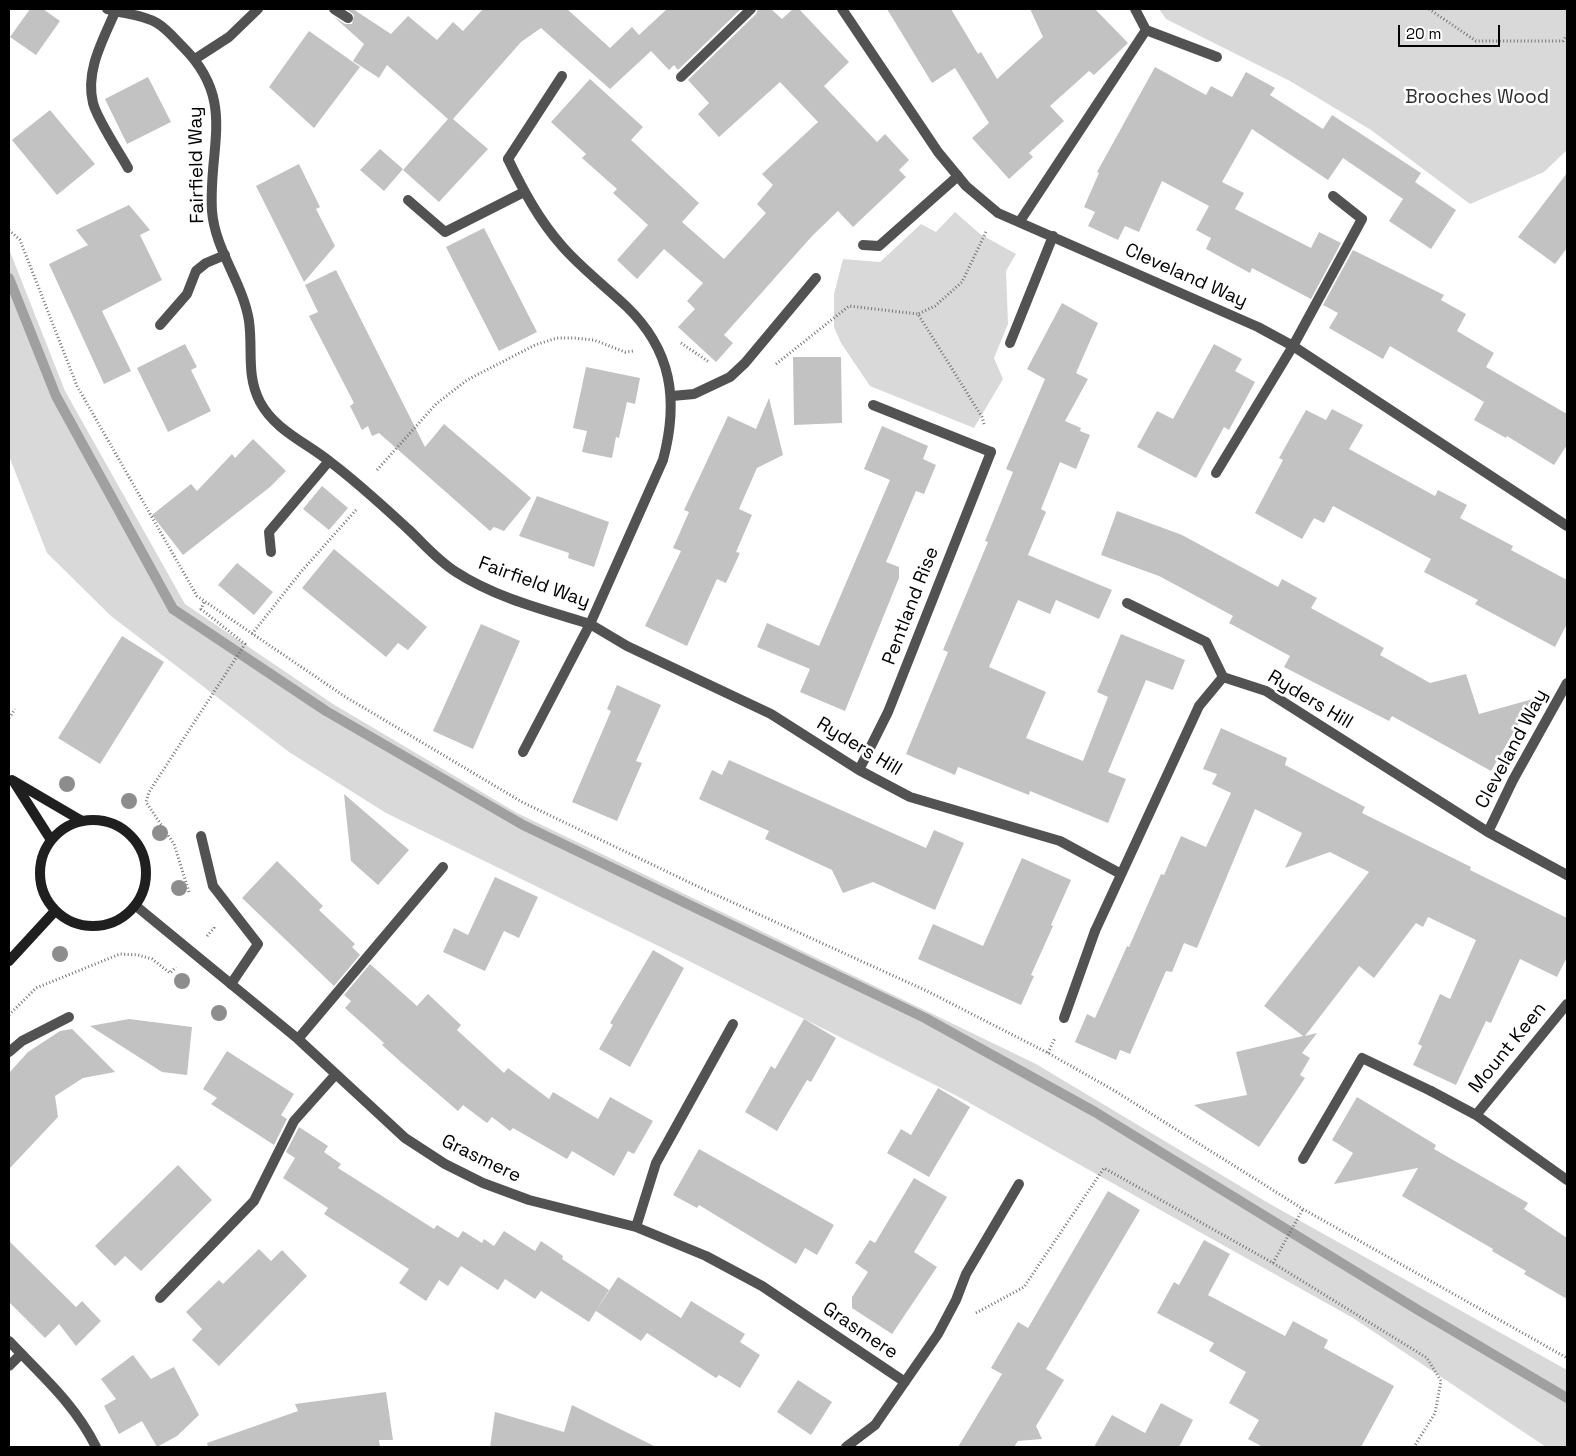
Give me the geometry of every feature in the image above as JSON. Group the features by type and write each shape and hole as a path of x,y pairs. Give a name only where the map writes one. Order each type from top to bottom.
{"street":[{"path":"195,59 229,37 258,9"},
{"path":"334,9 348,18"},
{"path":"681,77 751,9"},
{"name":"Cleveland Way","path":"842,9 938,152 966,186 998,213 1020,221 1258,327 1293,346 1567,526"},
{"path":"1135,9 1146,30 1217,57"},
{"path":"111,10 95,60 92,85 94,104 128,168"},
{"name":"Fairfield Way","path":"111,10 156,23 195,59 212,92 218,118 212,211 217,234 245,302 250,324 250,370 254,388 261,404 273,421 329,461 392,515 433,556 457,573 492,591 590,624 663,460 671,432 672,396 657,344 645,326 627,306 563,248 547,229 524,192 508,159 562,76"},
{"path":"1020,221 1146,30"},
{"path":"863,245 879,246 958,176"},
{"path":"408,200 445,232 524,192"},
{"path":"1216,473 1293,346 1362,219 1333,196"},
{"path":"1010,344 1053,236"},
{"path":"160,325 187,294 196,271 206,263 225,255"},
{"path":"672,396 694,394 730,377 745,363 816,278"},
{"path":"874,405 991,452"},
{"name":"Pentland Rise","path":"859,770 888,712 991,452"},
{"path":"270,552 269,532 329,461"},
{"path":"1064,1018 1095,931 1199,706 1223,677 1206,642 1127,603"},
{"path":"523,752 590,624"},
{"name":"Ryders Hill","path":"590,624 627,646 771,714 859,770 910,797 1060,841 1121,874"},
{"name":"Ryders Hill","path":"1223,677 1266,690 1488,832 1567,875"},
{"name":"Cleveland Way","path":"1488,832 1513,780 1567,683"},
{"path":"10,778 82,821"},
{"path":"10,778 51,840"},
{"path":"100,820 122,828 136,841 146,864 145,889 136,906 128,914 112,924 98,927 79,925 55,911 44,896 40,878 44,851 51,840 65,827 82,821 100,820"},
{"path":"201,836 213,886 258,944 231,984"},
{"path":"298,1039 443,867"},
{"name":"Grasmere","path":"136,906 193,950 298,1039 405,1138 446,1164 483,1183 529,1200 636,1227 706,1256 762,1286 905,1382"},
{"path":"9,961 55,911"},
{"name":"Mount Keen","path":"1476,1115 1567,1004"},
{"path":"9,1052 22,1041 68,1018"},
{"path":"636,1227 656,1163 733,1024"},
{"name":"Mount Keen","path":"1303,1159 1362,1058 1476,1115 1567,1180"},
{"path":"160,1298 254,1201 294,1121 336,1074"},
{"name":"Grasmere","path":"846,1447 875,1425 938,1334 956,1300 966,1274 1019,1184"},
{"path":"9,1341 69,1403 86,1426 96,1447"},
{"path":"9,1366 21,1354"}],"path":[{"path":"1428,9 1476,41 1563,41 1567,35"},
{"path":"991,452 982,417 918,314 935,306 962,282 984,235 998,213"},
{"path":"9,230 20,240 76,386 196,596 204,602 344,696 522,802 700,888 929,992 1048,1053 1115,1091 1303,1209 1567,1358"},
{"path":"252,634 300,572 369,496 378,470 436,404 467,380 526,349 557,338 594,340 625,352 640,350 657,344"},
{"path":"193,899 185,885 174,844 146,802 149,792 245,644 201,609 204,602"},
{"path":"9,718 15,709"},
{"path":"9,1015 36,988 120,954 138,955 152,959 170,973 214,928 208,920"},
{"path":"973,1315 1024,1287 1104,1168 1273,1263 1427,1358 1440,1381 1435,1413 1414,1447"},
{"path":"1273,1263 1303,1209"}],"green space":[{"name":"Brooches Wood","path":"1159,9 1567,9 1567,150 1544,172 1470,204 1371,130 1290,81 1166,19"},
{"path":"955,212 980,234 1016,254 1006,271 1008,324 994,358 1003,379 974,428 870,386 841,343 834,327 834,294 843,259 880,262 921,224 936,232"},
{"path":"9,249 65,391 185,604 333,704 517,813 1036,1064 1270,1204 1567,1370 1567,1447 1546,1447 1353,1318 959,1097 679,956 386,813 289,752 111,616 47,553 9,456"}],"building":[{"path":"30,9 43,9 60,21 36,55 10,37"},
{"path":"346,9 353,9 391,34 408,16 437,40 453,22 463,31 483,9 567,9 610,48 632,27 639,35 667,9 741,9 678,70 674,65 669,70 651,51 610,89 541,28 521,42 453,119 488,149 439,202 403,170 448,119 387,65 379,78 353,61 364,44 333,16 345,24 352,24 354,15"},
{"path":"758,9 771,9 782,19 793,9 799,9 849,62 824,86 877,142 885,134 909,160 899,170 906,177 853,227 838,211 813,235 724,335 733,343 716,362 678,327 695,309 687,301 703,283 664,249 637,279 617,260 648,225 613,193 617,189 582,158 586,154 551,122 590,79 643,127 631,140 699,203 682,222 724,259 766,213 757,204 773,185 762,174 818,122 780,82 719,137 698,114 709,103 688,80 756,14"},
{"path":"887,9 951,9 978,54 981,52 997,79 1043,37 1030,9 1095,9 1128,43 1094,75 1089,71 1050,106 1064,121 1029,153 1033,157 1009,179 972,138 989,123 955,68 932,83"},
{"path":"309,31 360,67 314,128 269,87"},
{"path":"1155,67 1206,95 1211,86 1232,97 1246,72 1275,88 1270,95 1323,129 1332,115 1421,173 1415,182 1456,210 1431,249 1389,221 1403,199 1343,158 1328,180 1252,129 1222,182 1244,193 1235,209 1311,248 1319,232 1341,243 1311,299 1252,268 1250,273 1206,249 1211,238 1196,230 1209,206 1162,181 1139,232 1125,226 1118,240 1088,226 1095,212 1084,207 1099,173 1097,172"},
{"path":"148,77 171,122 127,144 105,99"},
{"path":"50,110 95,164 57,195 12,140"},
{"path":"380,149 403,169 384,191 360,170"},
{"path":"299,164 320,207 316,209 335,246 304,282 256,186"},
{"path":"1567,173 1567,248 1555,264 1518,237"},
{"path":"129,205 150,230 140,235 162,280 102,311 131,371 104,384 49,264 88,245 76,230"},
{"path":"484,228 537,332 499,351 446,247"},
{"path":"1353,250 1444,295 1441,300 1466,314 1457,331 1494,353 1486,367 1567,414 1567,445 1554,465 1507,436 1506,438 1474,420 1484,402 1390,346 1383,359 1329,328 1338,313 1323,305"},
{"path":"336,270 425,447 444,424 531,498 504,531 494,527 490,531 379,433 372,436 368,426 362,430 350,406 354,403 309,316 318,312 305,285"},
{"path":"1062,303 1098,323 1076,373 1088,379 1065,421 1081,428 1080,431 1090,435 1076,469 1060,462 1041,509 1046,512 1028,555 1112,590 1099,619 1056,600 1050,614 1018,600 989,667 1046,692 1026,738 1083,761 1108,697 1097,692 1121,634 1185,660 1173,690 1146,680 1108,772 1126,779 1108,823 1030,791 1029,795 958,767 955,775 906,754 948,652 943,650 988,542 985,541 1013,472 1006,469 1045,379 1027,369"},
{"path":"185,344 197,367 191,370 211,411 168,432 137,368"},
{"path":"1214,344 1242,359 1235,371 1255,382 1229,430 1224,427 1196,478 1137,447 1157,411 1173,419"},
{"path":"793,357 841,357 842,423 794,425"},
{"path":"586,367 640,378 635,404 627,402 619,438 616,437 612,458 582,452 587,431 573,428"},
{"path":"769,398 783,455 757,468 739,509 752,515 736,552 740,553 726,583 717,579 687,646 645,626 681,551 673,548 689,512 684,510 728,416 756,429"},
{"path":"1332,409 1363,425 1349,449 1435,496 1438,490 1467,505 1460,518 1513,546 1511,550 1567,580 1567,624 1555,647 1475,604 1478,600 1424,572 1431,559 1333,506 1324,523 1314,518 1302,539 1255,513 1283,460 1279,458 1306,410 1326,420"},
{"path":"882,426 928,446 923,459 936,465 924,494 916,491 886,562 899,567 899,578 845,711 800,692 810,669 757,647 767,623 819,646 890,480 864,469"},
{"path":"253,439 286,471 270,487 183,555 152,515 191,484 197,491 232,454 235,458"},
{"path":"322,486 348,508 329,530 303,509"},
{"path":"537,496 609,522 594,567 568,558 569,553 519,536"},
{"path":"1117,511 1182,535 1278,587 1282,579 1317,598 1311,608 1384,648 1380,655 1430,683 1466,674 1479,714 1533,699 1491,771 1392,716 1389,721 1284,667 1290,656 1229,623 1233,616 1159,576 1101,555"},
{"path":"334,549 427,627 408,650 398,643 386,657 302,588"},
{"path":"237,563 273,592 254,615 218,585"},
{"path":"481,624 520,641 473,749 433,731"},
{"path":"122,636 164,662 100,764 58,738"},
{"path":"617,685 661,705 636,761 642,763 617,821 572,802 611,711 607,709"},
{"path":"1221,728 1287,758 1285,765 1365,807 1362,813 1471,867 1470,870 1567,918 1567,957 1557,977 1520,959 1491,1023 1486,1021 1456,1085 1413,1065 1422,1046 1418,1044 1440,994 1450,999 1476,940 1428,917 1423,927 1416,923 1374,978 1359,966 1305,1036 1317,1033 1302,1053 1310,1058 1300,1075 1305,1078 1259,1147 1194,1105 1247,1095 1236,1052 1303,1036 1264,1006 1369,872 1330,852 1285,868 1302,833 1255,809 1197,948 1184,943 1172,972 1166,971 1130,1054 1120,1050 1116,1060 1075,1042 1087,1014 1095,1018 1161,874 1164,875 1181,836 1206,847 1231,793 1212,784 1217,774 1203,769"},
{"path":"729,760 926,848 934,830 964,843 935,910 873,882 843,893 832,870 765,839 769,831 699,799 712,770 722,775"},
{"path":"344,794 409,850 378,885 351,861"},
{"path":"1022,858 1071,880 1031,975 1034,976 1021,1005 918,959 933,924 983,946"},
{"path":"277,861 323,906 319,910 355,944 352,947 360,955 334,986 242,898"},
{"path":"495,877 538,897 519,938 504,931 485,971 443,952 454,928 468,935"},
{"path":"653,950 684,968 630,1067 599,1049 613,1025 610,1023"},
{"path":"370,964 417,1006 428,994 461,1025 457,1030 504,1073 508,1068 549,1099 553,1092 598,1119 610,1097 653,1121 634,1154 628,1151 614,1176 572,1151 567,1159 513,1128 510,1131 492,1117 487,1123 463,1105 458,1111 382,1045 384,1043 345,1008 351,1001 344,995"},
{"path":"129,1019 192,1027 187,1075 162,1072 90,1026"},
{"path":"804,1019 836,1038 811,1082 807,1080 777,1131 745,1112 771,1066 775,1069"},
{"path":"72,1029 115,1072 83,1078 55,1096 58,1117 9,1169 9,1073 28,1052 60,1031"},
{"path":"227,1051 294,1094 281,1115 287,1119 274,1145 211,1104 217,1098 203,1089"},
{"path":"938,1088 970,1107 929,1177 887,1153 901,1129 911,1135"},
{"path":"1357,1097 1436,1145 1434,1149 1528,1203 1524,1209 1567,1238 1567,1299 1524,1274 1526,1271 1492,1251 1493,1249 1402,1196 1418,1168 1334,1184 1353,1153 1332,1140"},
{"path":"299,1127 328,1146 324,1152 341,1164 338,1168 434,1229 437,1225 458,1238 463,1231 482,1243 484,1239 494,1246 504,1231 535,1251 541,1241 563,1256 562,1259 609,1290 589,1322 541,1291 535,1299 505,1279 498,1290 461,1266 448,1286 439,1280 426,1301 399,1283 409,1269 324,1214 328,1208 283,1178 295,1158 286,1152"},
{"path":"699,1149 834,1225 817,1255 805,1248 796,1264 699,1205 697,1208 673,1195"},
{"path":"178,1165 212,1200 141,1271 125,1256 115,1266 95,1246"},
{"path":"914,1178 947,1197 914,1252 937,1267 892,1334 852,1308 852,1297 868,1272 855,1263 870,1240 875,1243"},
{"path":"1108,1191 1140,1210 1046,1369 1064,1380 1036,1426 1042,1439 1018,1441 1014,1447 958,1447 1002,1374 991,1368 1018,1322 1028,1328"},
{"path":"1204,1240 1230,1254 1208,1295 1285,1336 1293,1321 1328,1340 1324,1348 1394,1386 1361,1447 1263,1447 1248,1439 1259,1420 1229,1403 1246,1372 1209,1351 1214,1343 1157,1313 1174,1282 1179,1285"},
{"path":"9,1241 76,1307 82,1301 101,1321 76,1346 59,1324 45,1338 9,1302"},
{"path":"259,1249 271,1261 282,1250 307,1276 219,1366 192,1340 202,1329 186,1312 219,1280 223,1284"},
{"path":"618,1277 681,1318 691,1301 745,1334 740,1342 760,1355 740,1388 719,1375 716,1378 647,1333 641,1341 596,1311"},
{"path":"133,1355 151,1379 174,1367 199,1415 177,1436 157,1447 142,1421 119,1434 104,1406 116,1399 101,1379"},
{"path":"798,1380 832,1402 811,1435 777,1412"},
{"path":"386,1392 393,1440 379,1440 380,1447 208,1447 207,1443 298,1411 295,1404"},
{"path":"1161,1403 1193,1420 1179,1447 1094,1447 1112,1415 1145,1433"},
{"path":"572,1405 656,1447 490,1447 495,1412 564,1432"}],"waterway":[{"path":"9,278 56,396 173,609 326,711 523,825 925,1018 1095,1112 1418,1310 1567,1398"}]}
